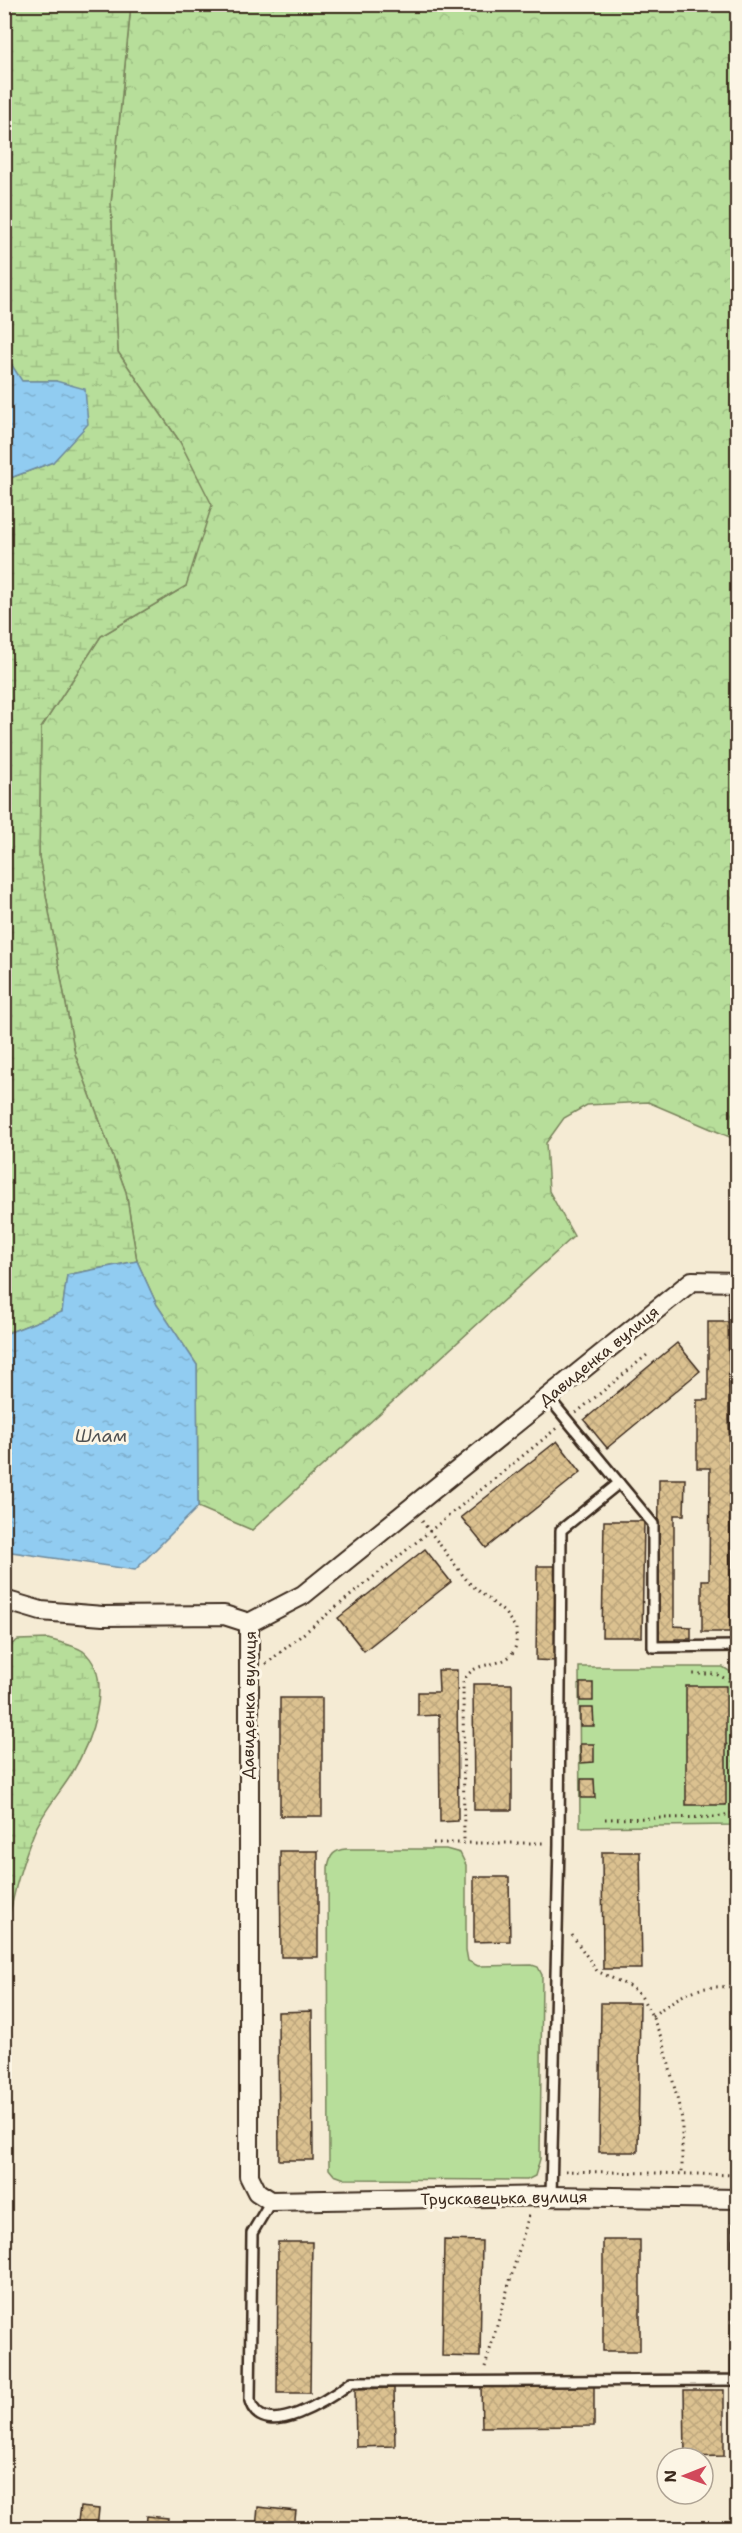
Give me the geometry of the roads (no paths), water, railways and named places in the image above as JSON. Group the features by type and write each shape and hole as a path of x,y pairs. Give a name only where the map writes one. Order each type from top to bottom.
{"street":[{"name":"Давиденка вулиця","path":"271,2201 257,2192 249,2176 249,1623 303,1595 692,1281 736,1282"},
{"path":"4,1600 41,1611 103,1616 224,1615 249,1623"},
{"name":"Трускавецька вулиця","path":"271,2201 543,2196 738,2199"}],"lane":[{"path":"736,1282 736,1646 738,1669"},
{"path":"548,1397 654,1524 653,1647 736,1646"},
{"path":"543,2196 552,2171 559,1844 561,1530 619,1483"},
{"path":"271,2201 252,2233 250,2401 252,2409 258,2415 269,2417 300,2415 333,2397 352,2382 737,2380 738,2199"}],"water":[{"path":"4,353 22,381 56,381 85,389 88,424 53,462 5,480"},
{"name":"Шлам","path":"137,1261 157,1305 197,1365 198,1507 135,1570 5,1551 5,1334 62,1312 67,1275"}]}
